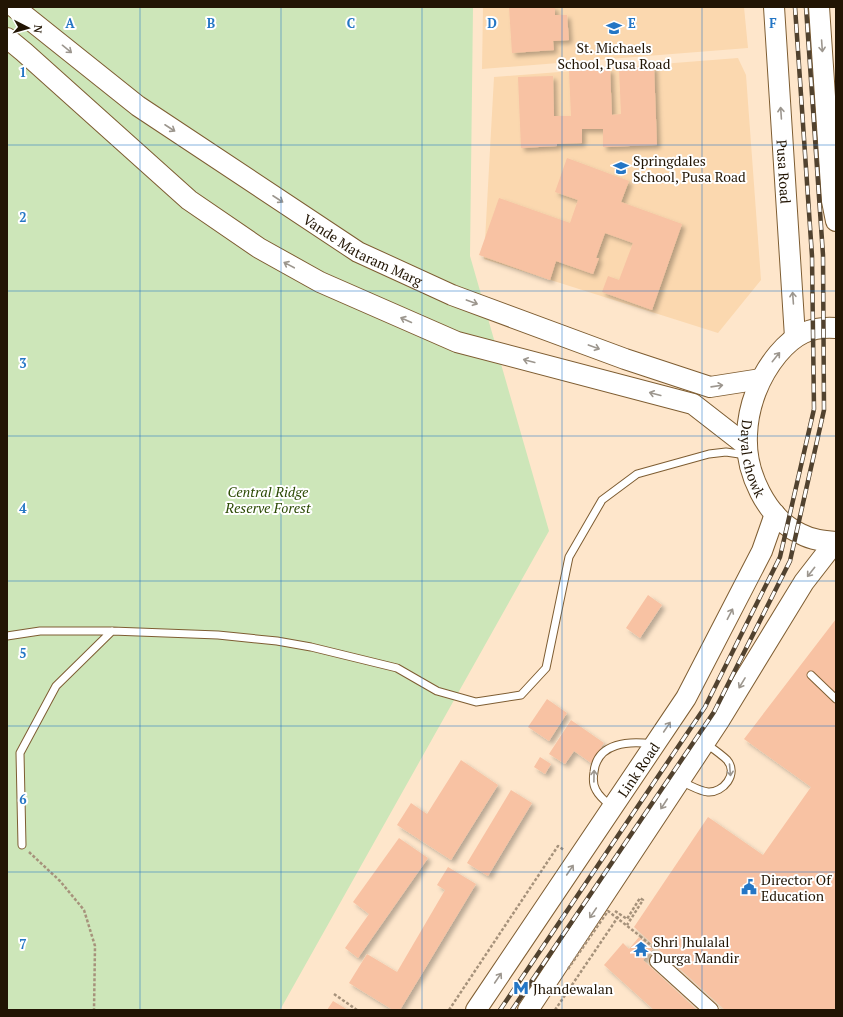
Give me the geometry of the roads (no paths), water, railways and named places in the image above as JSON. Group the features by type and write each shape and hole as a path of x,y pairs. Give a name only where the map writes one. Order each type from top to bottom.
{"main road":[{"name":"Vande Mataram Marg","path":"14,7 138,106 358,252 452,295 625,359 710,387 761,379"},
{"name":"Pusa Road","path":"774,7 795,337"},
{"path":"819,7 832,201 836,221"},
{"path":"7,38 189,200 259,248 320,282 456,342 693,404 748,450"},
{"name":"Dayal chowk","path":"835,542 818,540 802,535 787,526 775,514 764,499 756,482 748,450 748,426 751,407 761,379 776,357 795,337 805,332 817,329 836,328"},
{"name":"Link Road","path":"476,1010 686,698 762,551 775,514"},
{"path":"528,1010 705,743 804,582 835,542"}],"street":[{"path":"657,961 711,1010"}],"lane":[{"path":"7,636 40,631 112,631 218,635 277,641 311,647 397,668 437,691 476,702 521,695 546,668 569,557 602,500 636,474 709,454 748,450"},
{"path":"22,845 20,753 56,686 112,631"},
{"path":"811,675 836,699"},
{"path":"612,808 596,790 594,785 594,768 600,757 615,745 640,742 655,744"},
{"path":"680,781 707,792 720,790 728,782 731,770 730,764 705,743"}],"railway":[{"path":"500,1010 705,707 780,557 814,409 812,256 795,7"},
{"path":"512,1010 714,712 790,561 824,410 823,255 806,7"}],"place":[{"name":"St. Michaels School, Pusa Road","path":"614,28"},
{"name":"Springdales School, Pusa Road","path":"621,168"},
{"name":"Director Of Education","path":"749,887"},
{"name":"Shri Jhulalal Durga Mandir","path":"641,949"},
{"name":"Jhandewalan","path":"521,988"}],"park label":[{"name":"Central Ridge Reserve Forest","path":"268,500"}]}
